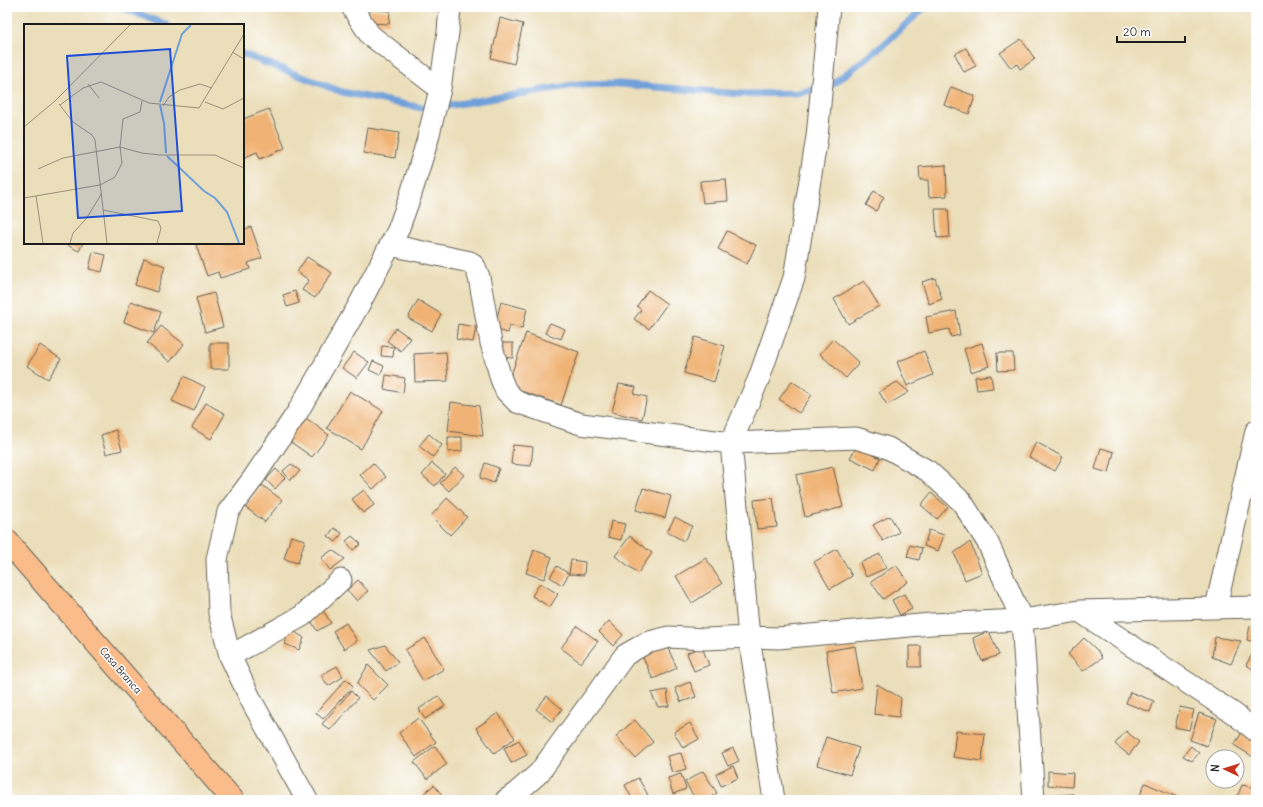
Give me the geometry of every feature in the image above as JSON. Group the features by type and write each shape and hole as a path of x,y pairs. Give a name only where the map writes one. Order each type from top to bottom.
{"highway":[{"name":"Casa Branca","path":"7,541 234,800"}],"street":[{"path":"352,7 370,35 440,89"},
{"path":"308,800 252,702 230,656 219,613 217,559 228,512 252,480 297,413 360,303 398,230 427,142 440,89 450,7"},
{"path":"774,800 749,637 731,443 759,378 794,278 817,137 829,7"},
{"path":"390,245 470,262 475,266 479,277 491,343 501,379 506,391 517,402 581,424 731,443 856,438 888,448 928,471 962,502 988,543 1022,620 1034,800"},
{"path":"1216,607 1256,431"},
{"path":"230,656 302,616 341,580"},
{"path":"506,800 539,773 625,655 646,643 669,637 704,639 749,637 778,638 931,624 1022,620 1079,611 1256,607"},
{"path":"1079,611 1233,713 1256,731"}],"building":[{"path":"370,9 390,11 389,24 369,23"},
{"path":"500,18 523,24 514,64 491,58"},
{"path":"1021,39 1035,59 1020,69 1017,64 1011,68 1000,53"},
{"path":"966,48 976,66 964,72 955,54"},
{"path":"951,87 975,96 969,114 944,105"},
{"path":"269,109 285,148 260,159 257,152 244,158 244,119"},
{"path":"368,128 399,133 395,158 364,153"},
{"path":"946,165 947,196 929,197 928,180 920,180 919,167"},
{"path":"726,179 728,201 703,203 700,181"},
{"path":"874,191 884,197 876,211 866,205"},
{"path":"935,209 948,209 950,237 937,238"},
{"path":"251,227 262,258 248,263 250,269 220,278 218,272 207,276 196,245 244,244 244,230"},
{"path":"727,231 756,245 747,264 718,249"},
{"path":"67,244 82,244 79,251"},
{"path":"93,252 106,255 102,272 89,269"},
{"path":"307,257 332,273 315,298 302,290 309,280 297,272"},
{"path":"144,258 165,266 157,292 135,285"},
{"path":"935,278 942,299 929,304 922,282"},
{"path":"864,281 879,306 848,324 834,299"},
{"path":"648,290 667,304 649,329 634,319 641,310 637,306"},
{"path":"295,291 299,303 287,307 283,295"},
{"path":"214,293 223,327 205,332 196,298"},
{"path":"418,300 441,314 432,331 408,318"},
{"path":"131,301 161,312 154,333 124,322"},
{"path":"501,302 527,309 522,329 510,325 508,333 494,329"},
{"path":"956,311 960,335 951,337 949,329 929,333 926,317"},
{"path":"550,323 565,329 561,339 545,333"},
{"path":"458,324 476,327 473,342 456,339"},
{"path":"161,326 184,344 170,362 147,343"},
{"path":"396,328 410,338 401,351 387,341"},
{"path":"526,333 579,352 561,405 507,386"},
{"path":"695,337 725,346 714,382 684,373"},
{"path":"833,339 859,363 846,378 820,354"},
{"path":"210,343 229,343 229,369 210,369"},
{"path":"499,343 513,343 513,358 499,357"},
{"path":"982,343 989,366 971,372 964,349"},
{"path":"40,345 61,359 48,379 27,366"},
{"path":"382,346 394,347 393,357 381,356"},
{"path":"924,351 933,375 907,386 897,362"},
{"path":"354,352 369,362 357,378 342,368"},
{"path":"446,352 448,381 415,382 414,354"},
{"path":"997,353 1013,353 1014,370 998,371"},
{"path":"373,361 384,366 380,375 369,370"},
{"path":"386,375 405,378 403,393 384,389"},
{"path":"991,375 993,388 977,390 975,377"},
{"path":"184,376 205,387 194,411 172,401"},
{"path":"792,381 812,395 799,413 779,399"},
{"path":"897,382 909,392 887,405 879,392"},
{"path":"619,384 636,387 634,394 647,397 642,419 612,412"},
{"path":"350,391 383,411 361,449 327,428"},
{"path":"451,402 479,406 483,436 448,431"},
{"path":"206,403 225,414 211,439 192,428"},
{"path":"302,415 329,435 312,457 285,438"},
{"path":"116,430 122,450 106,454 101,435"},
{"path":"429,434 442,445 433,457 419,446"},
{"path":"448,437 462,437 462,451 448,452"},
{"path":"1036,442 1063,457 1055,471 1029,457"},
{"path":"513,445 533,447 531,466 511,464"},
{"path":"857,446 880,458 875,470 850,458"},
{"path":"1101,448 1114,452 1109,473 1095,469"},
{"path":"373,463 386,477 373,489 360,475"},
{"path":"432,463 445,474 435,486 422,475"},
{"path":"485,463 499,468 494,483 480,478"},
{"path":"291,464 300,471 290,480 283,471"},
{"path":"455,467 464,475 449,491 440,483"},
{"path":"833,467 843,507 805,517 796,475"},
{"path":"276,469 285,478 275,489 266,480"},
{"path":"262,485 282,500 265,522 245,507"},
{"path":"643,488 671,496 665,518 636,510"},
{"path":"364,490 374,505 363,513 352,499"},
{"path":"931,493 948,507 937,519 921,505"},
{"path":"447,498 467,517 450,535 431,516"},
{"path":"773,498 777,527 757,529 754,500"},
{"path":"890,516 899,532 883,541 873,525"},
{"path":"675,517 692,526 684,541 667,532"},
{"path":"611,521 625,524 621,540 608,537"},
{"path":"334,528 342,533 336,542 328,536"},
{"path":"929,530 944,535 938,551 924,546"},
{"path":"291,536 305,540 298,563 284,559"},
{"path":"352,536 361,544 353,550 346,541"},
{"path":"630,536 652,553 638,573 615,556"},
{"path":"970,542 982,573 965,580 954,553"},
{"path":"910,545 922,548 919,560 907,557"},
{"path":"837,549 852,576 830,589 814,562"},
{"path":"332,550 345,559 330,570 321,558"},
{"path":"534,550 552,557 544,579 526,573"},
{"path":"880,554 886,568 866,577 860,563"},
{"path":"706,558 722,584 692,603 676,576"},
{"path":"571,560 585,562 584,575 569,574"},
{"path":"896,565 908,582 883,599 871,582"},
{"path":"557,566 569,574 562,585 550,577"},
{"path":"358,580 368,591 357,601 347,590"},
{"path":"540,583 558,594 550,607 532,596"},
{"path":"904,594 912,609 900,615 892,600"},
{"path":"322,609 331,623 317,631 309,617"},
{"path":"609,621 623,635 613,646 599,632"},
{"path":"346,623 357,641 344,649 333,631"},
{"path":"577,626 598,641 581,663 561,648"},
{"path":"1250,626 1256,627 1256,642 1247,640"},
{"path":"289,628 304,638 299,650 285,644"},
{"path":"989,631 999,655 982,661 973,638"},
{"path":"1215,637 1241,641 1231,664 1212,657"},
{"path":"425,638 444,669 423,681 405,650"},
{"path":"1084,638 1097,650 1102,658 1083,671 1068,654"},
{"path":"666,644 677,668 653,679 642,656"},
{"path":"385,645 398,662 386,671 370,650"},
{"path":"855,646 862,688 833,693 826,651"},
{"path":"909,646 921,646 921,667 909,667"},
{"path":"702,647 709,665 694,671 687,653"},
{"path":"1254,651 1256,652 1256,671 1246,665"},
{"path":"368,665 388,685 373,700 357,684"},
{"path":"337,666 343,677 328,686 321,675"},
{"path":"346,679 353,686 323,719 316,713"},
{"path":"690,682 696,697 681,702 675,688"},
{"path":"877,684 901,698 899,717 874,714"},
{"path":"667,690 669,706 658,707 651,693"},
{"path":"351,691 358,698 330,730 322,724"},
{"path":"1130,692 1154,701 1150,712 1126,703"},
{"path":"438,696 445,706 425,719 419,709"},
{"path":"547,696 562,709 552,722 536,709"},
{"path":"1180,707 1194,710 1189,730 1175,727"},
{"path":"498,713 515,738 494,753 476,728"},
{"path":"1199,713 1217,719 1207,746 1190,740"},
{"path":"418,718 436,742 416,757 399,733"},
{"path":"635,720 653,742 635,758 616,736"},
{"path":"690,723 699,739 683,748 674,732"},
{"path":"1244,729 1256,740 1255,758 1245,752 1245,749 1240,749 1234,745"},
{"path":"956,731 985,734 982,761 953,757"},
{"path":"1126,731 1139,742 1129,755 1115,744"},
{"path":"826,737 859,748 850,775 817,765"},
{"path":"519,740 527,755 511,763 504,748"},
{"path":"435,746 447,764 427,779 414,762"},
{"path":"1191,746 1199,753 1192,761 1183,756"},
{"path":"733,748 739,761 728,766 722,753"},
{"path":"681,753 686,769 672,773 667,756"},
{"path":"733,766 738,778 721,786 716,774"},
{"path":"703,771 717,793 706,800 696,800 685,782"},
{"path":"1048,771 1073,773 1072,787 1048,785"},
{"path":"681,774 686,789 673,794 668,778"},
{"path":"638,778 648,795 638,800 633,800 625,785"},
{"path":"1145,783 1184,800 1138,800"},
{"path":"434,785 442,795 436,800 428,800 423,794"},
{"path":"1245,786 1256,788 1256,800 1237,797 1240,789 1245,789"},
{"path":"1073,794 1074,800 1048,800 1047,796"}],"waterway":[{"path":"121,7 164,24"},
{"path":"244,54 342,92 427,109 574,85 620,84 740,94 798,93 830,86 882,46 925,7"}]}
